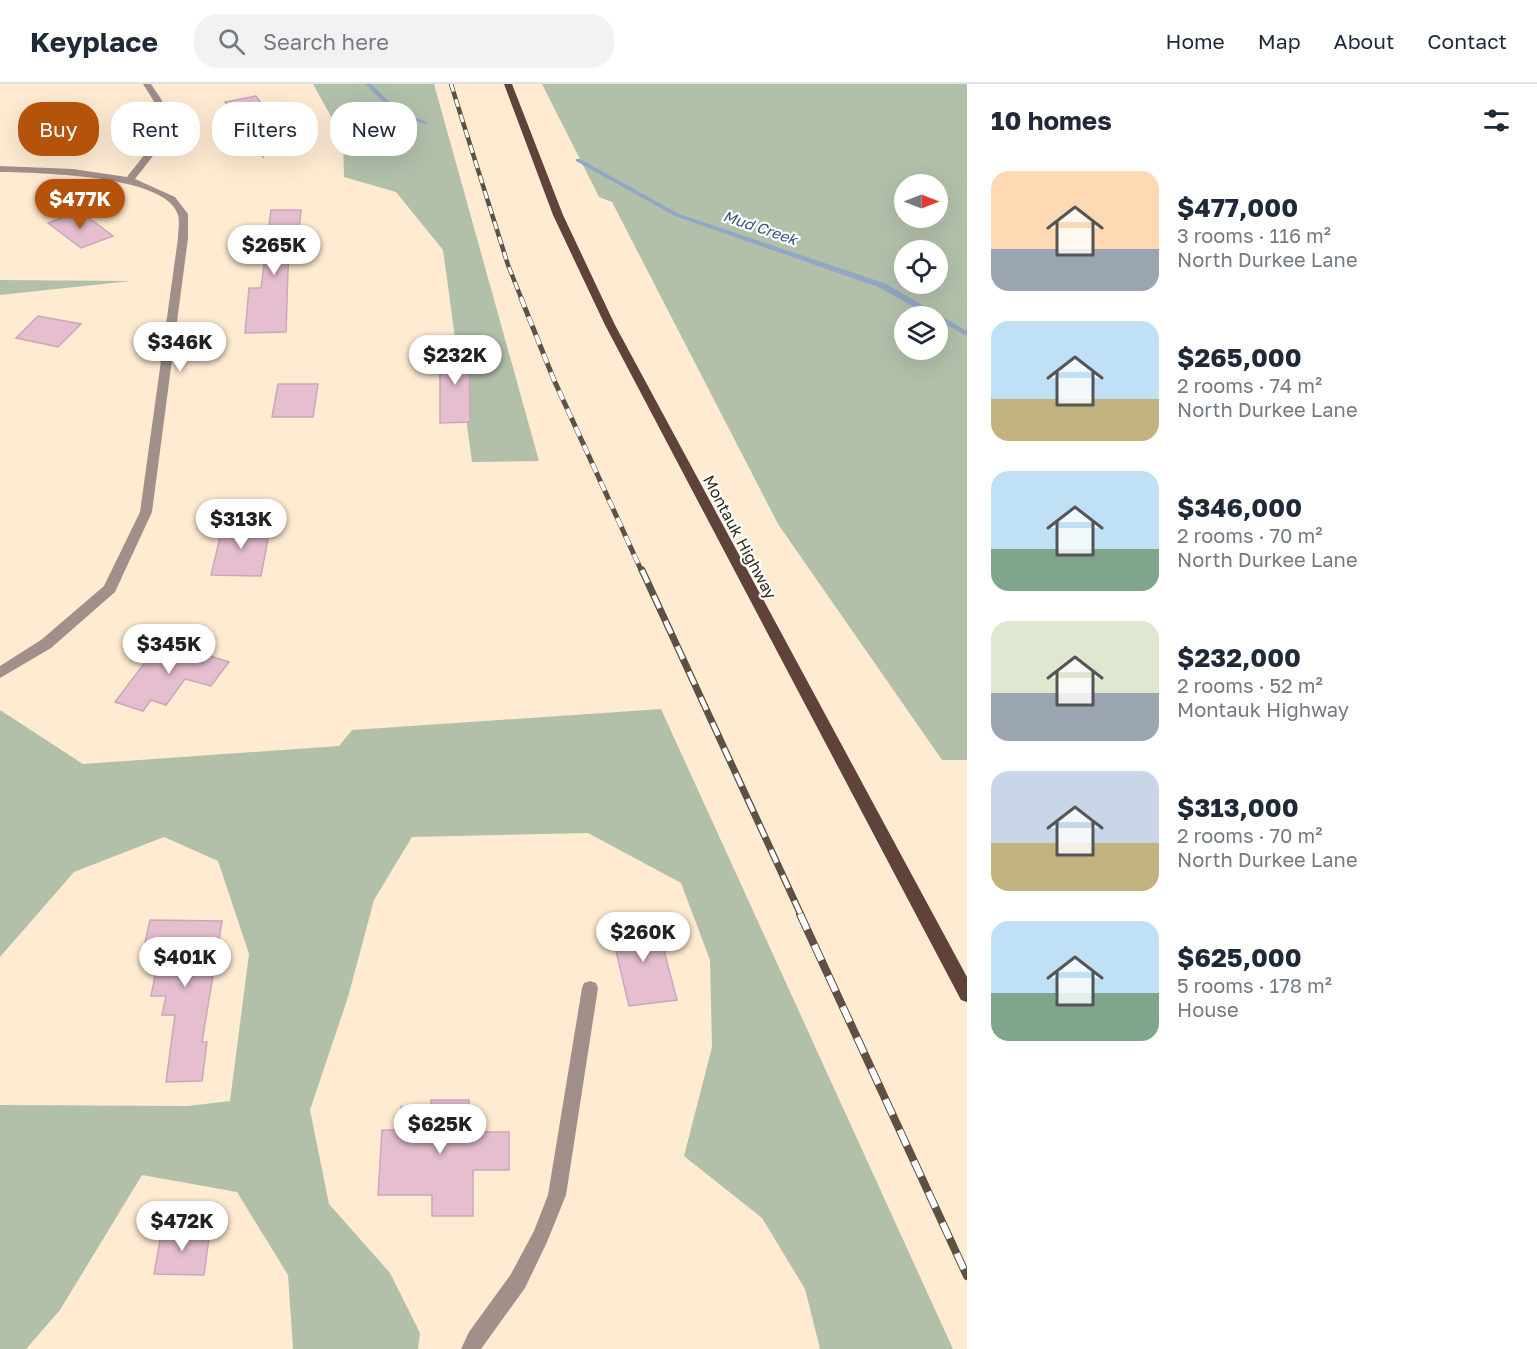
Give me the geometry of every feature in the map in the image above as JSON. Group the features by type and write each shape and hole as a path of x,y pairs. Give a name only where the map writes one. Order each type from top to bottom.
{"main road":[{"name":"Montauk Highway","path":"508,84 558,215 610,325 967,994"}],"street":[{"path":"129,180 151,152 162,124 163,114 147,84"},
{"path":"0,169 73,171 129,180 172,199 183,214 183,238 146,512 110,589 46,644 0,673"}],"lane":[{"path":"471,1349 476,1338 518,1281 541,1236 557,1195 590,988"}],"green space":[{"path":"313,84 434,84 539,461 472,462 443,250 396,192 344,177 343,156 417,156 417,102 330,102 330,115"},
{"path":"542,84 967,84 967,760 942,760 778,524 612,202 599,197"},
{"path":"0,280 131,281 0,295"},
{"path":"661,709 953,1349 820,1349 805,1289 762,1218 684,1156 712,1047 710,960 681,883 588,833 412,837 374,900 348,997 310,1110 329,1204 390,1273 420,1333 418,1349 293,1349 288,1275 237,1192 142,1175 60,1310 26,1349 0,1349 0,1105 188,1106 230,1101 249,954 218,861 164,837 74,872 0,957 0,710 83,764 339,746 352,730"}],"building":[{"path":"256,96 260,102 225,102"},
{"path":"271,210 301,210 298,240 289,240 286,332 245,333 249,288 261,288"},
{"path":"80,211 113,236 81,248 48,223"},
{"path":"38,316 81,324 58,347 16,338"},
{"path":"469,348 470,422 440,423 440,349"},
{"path":"278,384 318,384 313,417 272,417"},
{"path":"224,521 255,521 253,528 270,528 261,576 211,575"},
{"path":"161,641 229,662 211,686 185,679 166,705 151,700 143,711 115,702"},
{"path":"150,920 222,921 202,1042 207,1042 202,1081 166,1082 175,1015 162,1015 166,996 151,996 156,971 148,971 153,947 144,947"},
{"path":"656,920 677,1000 629,1006 610,926"},
{"path":"431,1100 469,1100 469,1113 483,1113 483,1132 509,1132 509,1170 473,1170 473,1216 432,1216 432,1195 378,1195 382,1130 400,1130 401,1107 431,1107"},
{"path":"162,1229 210,1230 204,1275 154,1274"}],"waterway":[{"name":"Mud Creek","path":"368,84 398,113 426,123"},
{"name":"Mud Creek","path":"578,160 677,215 881,285 918,306"},
{"name":"Mud Creek","path":"948,323 967,334"}],"railway":[{"path":"451,84 508,265 522,300"},
{"path":"521,298 554,380 642,572"},
{"path":"642,570 801,915"},
{"path":"800,914 967,1276"}]}
